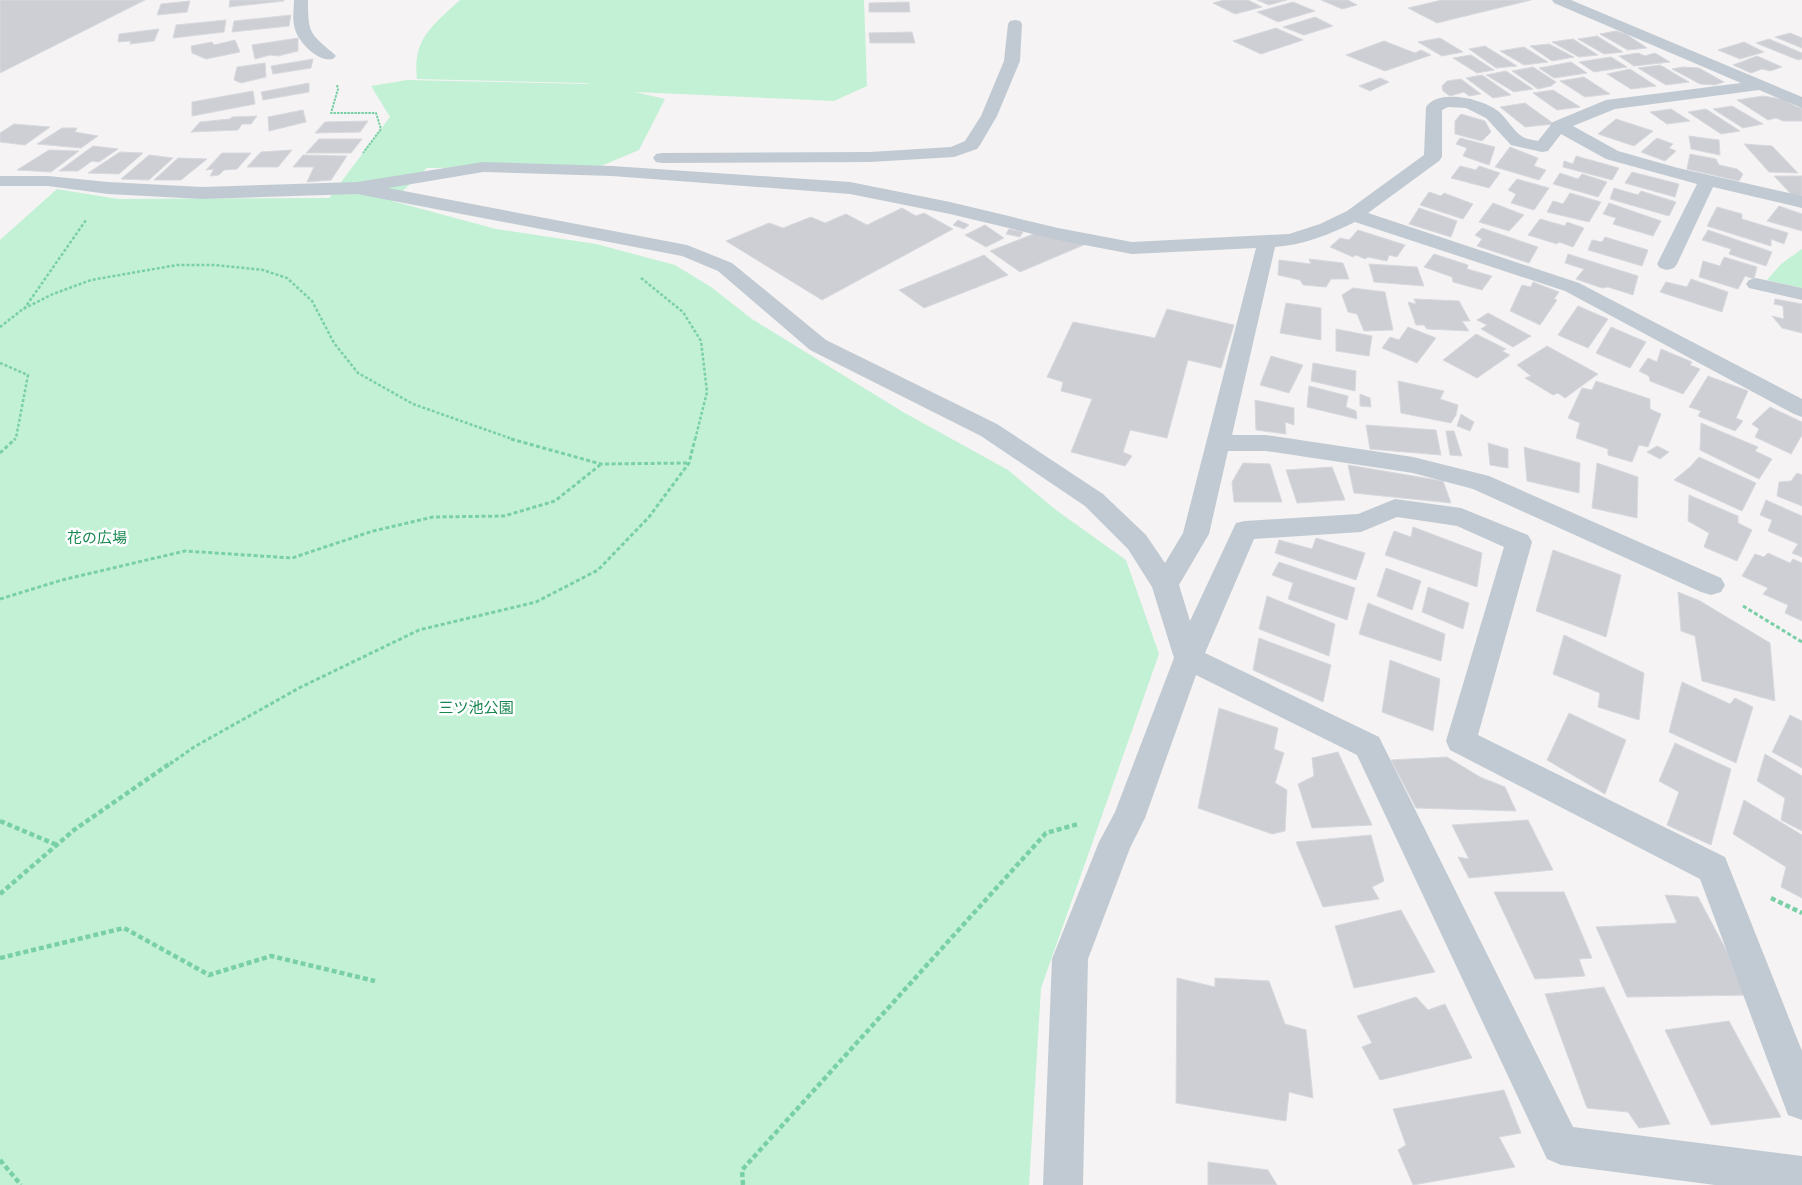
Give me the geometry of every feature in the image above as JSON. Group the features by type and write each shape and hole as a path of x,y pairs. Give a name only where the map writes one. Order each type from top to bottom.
{"street":[{"path":"301,0 300,28 304,36 328,56"},
{"path":"1559,0 1757,86 1802,103"},
{"path":"612,170 621,158 870,157 954,152 971,145 989,116 1012,61 1015,24"},
{"path":"0,181 48,181 108,188 202,193 346,189 483,167 612,170 850,188 950,208 1058,234 1132,248 1291,240 1328,228 1354,215 1433,157 1434,106 1446,102 1469,103 1492,114 1517,141 1542,146 1558,126 1612,104 1757,86"},
{"path":"1558,126 1612,155 1674,173 1802,202"},
{"path":"1667,264 1707,181"},
{"path":"346,189 687,251 725,267 818,345 989,430 1094,500 1138,542 1165,585 1188,658 1368,746 1561,1146 1802,1176"},
{"path":"1354,215 1572,287 1802,409"},
{"path":"1165,585 1196,534 1267,241"},
{"path":"1756,284 1802,294"},
{"path":"1219,443 1266,443 1296,447 1413,465 1480,482 1711,585"},
{"path":"1062,1185 1070,959 1116,842 1129,818 1188,658 1245,530 1362,523 1396,508 1461,516 1519,542 1461,741 1713,868 1802,1101"}],"path":[{"path":"328,56 338,89 331,113 376,113 382,129 346,189"},
{"path":"23,309 108,188"},
{"path":"0,327 23,309 53,294 91,280 177,265 214,265 263,270 287,278 312,301 334,343 358,373 413,404 512,439 601,464 689,463"},
{"path":"0,894 74,830 194,747 299,688 419,630 536,602 598,570 649,517 689,463 707,392 701,341 683,312 639,276"},
{"path":"0,363 28,375 16,438 0,452"},
{"path":"0,598 62,580 186,551 292,558 372,531 433,517 504,516 555,502 601,464"},
{"path":"1711,585 1802,642"},
{"path":"0,821 57,844"},
{"path":"743,1185 742,1170 1046,833 1079,823 1116,842"},
{"path":"0,958 124,928 209,975 271,956 376,980"},
{"path":"0,1160 21,1185"}],"green space":[{"name":"三ツ池公園","path":"460,0 864,0 867,86 834,101 635,92 665,99 639,150 601,166 427,168 392,201 496,229 596,244 675,265 711,287 752,319 903,412 1008,470 1056,510 1126,560 1159,654 1041,988 1029,1185 0,1185 0,240 57,189 118,199 329,198 390,117 371,86 407,80 591,84 417,79 416,65 421,43 433,25"},
{"path":"1802,249 1802,288 1767,280 1781,264"}],"building":[{"path":"0,0 145,0 0,73"},
{"path":"230,0 284,0 284,1 229,7"},
{"path":"1224,0 1248,0 1262,7 1235,14 1213,3"},
{"path":"1257,0 1287,0 1269,5"},
{"path":"1321,0 1348,0 1357,5 1342,9"},
{"path":"1442,0 1531,0 1437,23 1408,8"},
{"path":"190,1 187,12 157,15 161,4"},
{"path":"909,2 910,12 869,12 869,3"},
{"path":"1293,2 1315,11 1278,22 1257,12"},
{"path":"291,15 289,26 232,32 234,21"},
{"path":"1315,17 1333,26 1304,35 1283,27"},
{"path":"226,20 224,32 173,38 176,25"},
{"path":"1276,28 1303,40 1261,54 1233,41"},
{"path":"159,29 154,41 130,44 131,41 118,42 119,34"},
{"path":"1616,31 1626,34 1647,48 1628,50 1600,34"},
{"path":"912,32 915,43 870,43 869,33"},
{"path":"1790,33 1802,38 1802,48 1775,37"},
{"path":"1597,36 1623,52 1604,54 1578,39"},
{"path":"298,38 298,51 255,59 252,45"},
{"path":"1440,38 1463,52 1442,56 1418,42"},
{"path":"1573,39 1598,55 1579,57 1552,42"},
{"path":"1769,39 1802,53 1802,59 1798,60 1756,43"},
{"path":"235,40 240,52 206,59 192,53 191,46 212,42 214,45"},
{"path":"1384,41 1415,53 1421,50 1431,55 1385,71 1346,55"},
{"path":"1744,42 1764,52 1740,59 1718,50"},
{"path":"1549,44 1574,57 1552,61 1530,46"},
{"path":"1485,46 1517,66 1496,68 1469,49"},
{"path":"1524,47 1548,62 1524,65 1500,51"},
{"path":"1638,53 1645,56 1655,53 1670,62 1634,66 1619,56"},
{"path":"1471,55 1494,70 1477,73 1453,58"},
{"path":"1757,56 1782,67 1770,71 1762,69 1751,73 1733,65"},
{"path":"1611,57 1627,67 1594,72 1579,62"},
{"path":"313,59 311,68 273,74 271,66"},
{"path":"1571,62 1587,73 1554,78 1539,68"},
{"path":"265,63 266,77 241,83 234,80 237,67"},
{"path":"1660,65 1689,82 1666,85 1638,68"},
{"path":"1533,67 1556,82 1551,86 1538,89 1512,71"},
{"path":"1683,67 1699,68 1724,82 1715,85 1700,84 1672,69"},
{"path":"1630,69 1656,86 1631,89 1607,74"},
{"path":"1506,71 1533,89 1514,92 1486,75"},
{"path":"1482,75 1511,95 1493,98 1466,78"},
{"path":"1584,77 1610,94 1585,97 1560,81"},
{"path":"1380,78 1389,82 1370,91 1359,86"},
{"path":"1461,79 1481,94 1469,96 1464,92 1450,96 1443,91 1442,86 1447,81"},
{"path":"309,83 309,92 263,100 261,92"},
{"path":"1553,90 1580,107 1557,110 1533,93"},
{"path":"253,91 255,104 192,116 192,102"},
{"path":"1763,96 1782,99 1802,108 1802,121 1783,121 1776,118 1768,120 1737,100"},
{"path":"1525,103 1554,124 1525,127 1500,107"},
{"path":"1732,106 1763,124 1743,128 1713,109"},
{"path":"1671,109 1690,121 1667,124 1650,112"},
{"path":"1706,109 1740,131 1721,134 1688,112"},
{"path":"303,110 306,122 269,131 268,117"},
{"path":"1461,114 1485,121 1491,132 1482,141 1455,134 1455,121"},
{"path":"257,116 251,124 242,124 238,130 191,132 200,122 230,119 232,117"},
{"path":"1616,119 1653,131 1634,146 1598,134"},
{"path":"368,121 360,132 315,133 325,122"},
{"path":"14,124 50,127 25,145 0,142 0,133"},
{"path":"62,128 77,128 75,132 98,136 81,148 37,144"},
{"path":"1689,136 1719,140 1720,155 1691,149"},
{"path":"1460,138 1495,147 1489,165 1463,156 1467,148 1456,144"},
{"path":"1657,138 1673,144 1669,148 1676,151 1665,161 1641,152"},
{"path":"319,139 362,139 351,153 306,153"},
{"path":"1744,144 1772,146 1798,173 1769,172"},
{"path":"93,146 118,149 99,162 92,161 78,171 59,171"},
{"path":"1510,147 1538,158 1534,166 1546,170 1539,180 1495,167"},
{"path":"49,150 79,151 51,172 17,170"},
{"path":"292,150 278,167 247,167 261,152"},
{"path":"120,152 143,153 119,174 88,173"},
{"path":"222,153 251,153 237,169 224,170 219,175 210,176 214,169 206,170"},
{"path":"1690,154 1716,159 1719,165 1737,169 1743,174 1739,181 1687,169"},
{"path":"149,155 173,158 149,180 121,179"},
{"path":"303,155 347,156 331,180 307,182 314,167 293,167"},
{"path":"1576,156 1619,168 1612,180 1563,167 1564,161 1573,164"},
{"path":"178,158 207,159 181,180 154,180"},
{"path":"1460,166 1476,170 1479,166 1500,173 1489,188 1451,178"},
{"path":"1632,172 1679,184 1675,197 1625,183"},
{"path":"1560,173 1578,179 1582,174 1607,182 1598,197 1553,184"},
{"path":"1774,176 1802,176 1802,197 1793,196"},
{"path":"1517,179 1549,188 1534,210 1511,203 1516,194 1508,190"},
{"path":"1614,188 1638,195 1641,191 1676,202 1669,216 1610,199"},
{"path":"1429,192 1441,196 1444,193 1473,204 1463,219 1420,205"},
{"path":"1570,193 1601,202 1589,222 1547,212 1553,201 1563,204"},
{"path":"1493,203 1524,215 1509,231 1479,222"},
{"path":"1609,203 1661,221 1653,236 1613,224 1616,218 1603,214"},
{"path":"1779,206 1802,214 1802,231 1767,221"},
{"path":"1717,207 1742,214 1742,219 1788,233 1784,244 1771,239 1771,246 1707,226"},
{"path":"902,208 916,216 924,213 953,229 822,300 726,241 769,223 783,228 811,217 825,223 846,214 867,225"},
{"path":"1419,208 1457,221 1451,237 1409,224"},
{"path":"1540,219 1565,226 1567,222 1584,228 1573,247 1559,242 1557,244 1528,235"},
{"path":"958,220 969,225 964,229 953,225"},
{"path":"985,225 1004,238 986,247 965,235"},
{"path":"1482,228 1538,247 1529,263 1477,246 1482,239 1475,235"},
{"path":"1009,229 1023,232 1020,237 1006,234"},
{"path":"1358,230 1405,245 1397,257 1389,255 1387,261 1368,257 1365,259 1356,255 1353,257 1330,247 1340,238 1349,240"},
{"path":"1708,230 1772,252 1766,266 1729,254 1731,249 1702,240"},
{"path":"1036,233 1086,244 1020,272 990,251"},
{"path":"1605,237 1648,250 1642,266 1588,250 1592,240 1602,242"},
{"path":"1434,254 1468,265 1467,269 1492,276 1482,290 1453,282 1452,277 1424,267"},
{"path":"1568,254 1638,276 1633,295 1608,287 1602,288 1576,279 1584,269 1565,263"},
{"path":"984,255 1008,275 924,308 899,290"},
{"path":"1724,257 1757,267 1754,279 1745,276 1738,289 1699,277 1703,261 1720,266"},
{"path":"1309,259 1343,263 1349,279 1331,279 1326,287 1303,285 1300,280 1278,275 1279,260 1311,264"},
{"path":"1369,264 1417,267 1424,286 1374,282"},
{"path":"1691,279 1728,292 1722,312 1660,292 1666,282 1687,287"},
{"path":"1533,282 1559,292 1554,299 1557,300 1540,325 1510,311 1522,285 1531,287"},
{"path":"1353,288 1385,292 1393,330 1364,331 1357,314 1348,312 1342,295"},
{"path":"1414,299 1459,301 1470,321 1462,321 1469,331 1427,329 1424,325 1416,325 1408,302 1416,304"},
{"path":"1775,299 1802,304 1802,333 1782,328 1772,316 1784,319 1783,306 1774,304"},
{"path":"1286,303 1321,308 1321,340 1280,333"},
{"path":"1578,306 1608,319 1588,348 1558,335"},
{"path":"1167,309 1234,325 1221,368 1188,360 1167,438 1130,430 1123,452 1132,456 1125,466 1071,452 1092,399 1061,391 1063,382 1047,377 1073,322 1155,338"},
{"path":"1488,313 1531,336 1513,347 1481,329 1487,325 1477,320"},
{"path":"1408,327 1436,338 1417,363 1382,348 1390,337 1399,340"},
{"path":"1611,327 1646,342 1630,368 1596,353"},
{"path":"1336,329 1372,336 1369,356 1336,351"},
{"path":"1476,334 1506,349 1502,351 1510,355 1477,378 1443,360"},
{"path":"1547,346 1598,374 1565,398 1558,393 1553,395 1525,378 1531,376 1517,365"},
{"path":"1661,349 1692,362 1690,365 1700,369 1683,394 1650,381 1649,376 1639,371 1648,358 1657,362"},
{"path":"1271,356 1303,365 1289,393 1260,385"},
{"path":"1313,363 1356,371 1355,391 1311,381"},
{"path":"1708,376 1748,391 1736,418 1743,421 1735,431 1698,416 1701,411 1689,407"},
{"path":"1398,381 1444,391 1440,399 1458,405 1456,415 1451,423 1401,413"},
{"path":"1596,381 1650,399 1650,409 1661,414 1648,447 1639,445 1632,462 1608,455 1608,449 1576,438 1580,423 1568,418 1582,388 1592,390"},
{"path":"1309,386 1348,396 1346,407 1356,411 1357,419 1307,407"},
{"path":"1360,394 1370,398 1371,407 1360,406"},
{"path":"1255,400 1294,408 1294,425 1285,422 1286,434 1256,430"},
{"path":"1770,407 1802,422 1802,435 1791,454 1755,437 1759,429 1752,424"},
{"path":"1461,414 1474,422 1470,431 1457,426"},
{"path":"1701,423 1758,447 1755,451 1772,459 1759,479 1700,450"},
{"path":"1366,425 1436,430 1441,455 1370,449"},
{"path":"1446,431 1454,431 1462,456 1450,455"},
{"path":"1488,443 1508,449 1508,468 1490,465"},
{"path":"1657,446 1669,452 1660,459 1647,452"},
{"path":"1524,447 1580,463 1579,493 1527,481"},
{"path":"1699,457 1756,483 1742,511 1674,480"},
{"path":"1243,463 1270,464 1282,502 1234,502 1232,482"},
{"path":"1597,463 1638,477 1637,518 1592,508"},
{"path":"1348,465 1443,481 1451,503 1354,493"},
{"path":"1332,467 1345,500 1297,503 1286,470"},
{"path":"1797,473 1802,475 1802,506 1777,496 1779,482 1791,481"},
{"path":"1689,495 1738,516 1738,523 1752,530 1737,561 1704,547 1709,533 1688,521"},
{"path":"1766,500 1802,516 1802,557 1792,553 1798,544 1768,531 1772,520 1760,515"},
{"path":"1413,527 1482,553 1477,587 1385,555 1394,531 1411,537"},
{"path":"1316,538 1365,553 1356,580 1275,553 1279,540 1312,549"},
{"path":"1553,550 1621,575 1606,637 1536,611"},
{"path":"1768,553 1790,563 1793,559 1802,563 1802,621 1785,613 1788,605 1763,594 1768,588 1742,576 1755,554 1764,557"},
{"path":"1279,562 1355,588 1347,620 1288,599 1293,583 1272,575"},
{"path":"1386,568 1421,581 1412,610 1377,596"},
{"path":"1428,587 1469,603 1463,629 1422,612"},
{"path":"1678,592 1700,601 1770,643 1775,701 1702,681 1695,636 1681,631"},
{"path":"1267,596 1335,624 1329,656 1259,629"},
{"path":"1368,603 1445,634 1441,661 1359,634"},
{"path":"1564,635 1644,673 1639,720 1598,707 1600,693 1553,674"},
{"path":"1259,638 1331,665 1323,702 1253,670"},
{"path":"1390,660 1440,679 1433,731 1382,712"},
{"path":"1682,682 1730,704 1735,698 1753,707 1736,763 1669,732"},
{"path":"1219,708 1278,728 1274,749 1284,753 1275,783 1287,790 1285,831 1272,834 1198,808"},
{"path":"1569,713 1626,740 1605,794 1547,760"},
{"path":"1790,715 1802,721 1802,768 1772,752"},
{"path":"1675,743 1731,769 1711,845 1667,825 1679,792 1659,781"},
{"path":"1338,752 1372,825 1312,828 1298,784 1314,776 1312,758"},
{"path":"1765,754 1802,776 1802,831 1781,820 1785,798 1757,781"},
{"path":"1447,757 1480,777 1505,787 1516,811 1416,808 1391,760"},
{"path":"1744,800 1802,835 1802,898 1781,887 1786,867 1733,834"},
{"path":"1528,820 1553,870 1469,878 1458,857 1469,859 1452,825"},
{"path":"1371,835 1384,881 1372,887 1379,899 1323,907 1296,842"},
{"path":"1494,892 1564,892 1592,958 1579,959 1585,976 1535,979"},
{"path":"1665,895 1698,897 1750,995 1627,997 1596,927 1677,923"},
{"path":"1401,910 1435,972 1354,988 1335,926"},
{"path":"1177,978 1215,987 1215,978 1269,981 1285,1024 1306,1030 1313,1098 1289,1092 1286,1121 1176,1103"},
{"path":"1604,987 1670,1124 1639,1128 1628,1112 1587,1108 1545,994"},
{"path":"1416,997 1428,1010 1445,1004 1472,1058 1380,1080 1362,1047 1372,1043 1357,1016"},
{"path":"1729,1021 1781,1117 1711,1125 1665,1030"},
{"path":"1504,1090 1521,1133 1499,1137 1515,1167 1413,1185 1398,1150 1406,1145 1393,1109"},
{"path":"1208,1162 1268,1170 1277,1185 1208,1185"}],"park label":[{"name":"花の広場","path":"97,538"}]}
